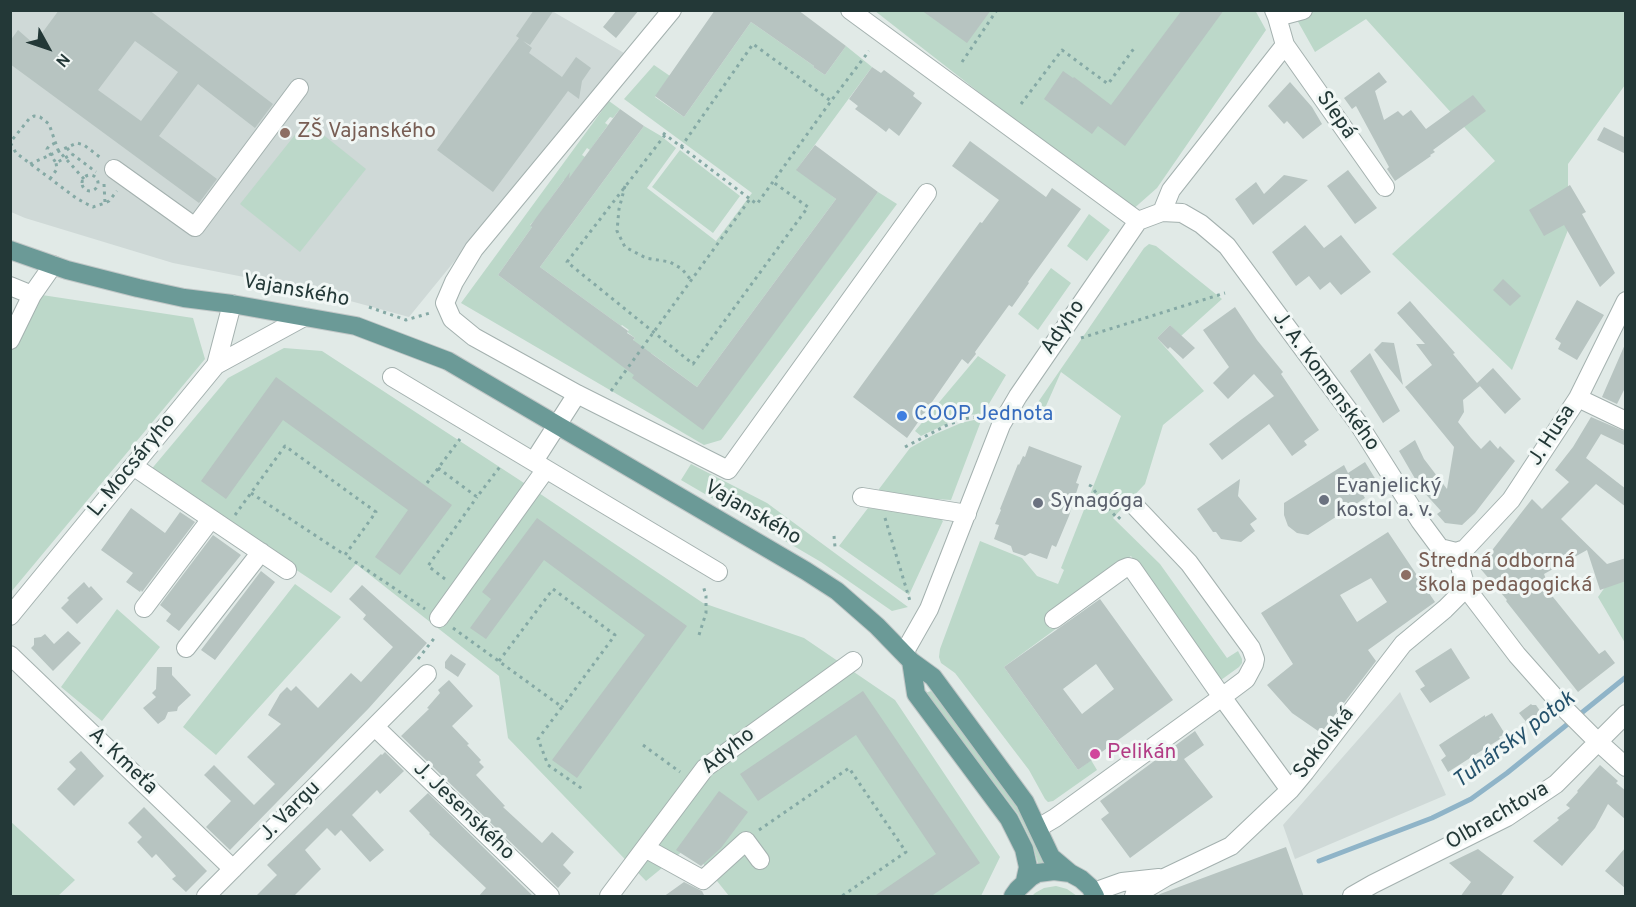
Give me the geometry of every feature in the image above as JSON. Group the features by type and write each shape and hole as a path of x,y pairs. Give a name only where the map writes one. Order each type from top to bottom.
{"main road":[{"name":"Vajanského","path":"10,250 103,280 138,288 184,298 357,326 448,361 812,575 837,591 933,678 1025,802 1052,857 1070,873 1081,879 1095,895"},
{"path":"908,657 916,694 1009,819 1024,849 1028,867 1025,881"},
{"path":"1013,897 1025,881 1038,873 1054,871 1070,873"}],"street":[{"path":"447,308 446,303 454,282 474,249 672,10"},
{"path":"850,10 1138,221 1162,212 1171,190 1285,45"},
{"path":"1276,14 1303,10"},
{"name":"Slepá","path":"1276,14 1285,45 1385,187"},
{"path":"105,173 195,227 299,88"},
{"name":"Vajanského","path":"447,308 452,319 474,337 577,394 728,470 927,193"},
{"name":"J. A. Komenského","path":"1162,212 1182,213 1201,224 1227,246 1358,423 1420,521 1440,548 1456,552"},
{"name":"Adyho","path":"908,657 1001,425 1018,396 1138,221"},
{"path":"10,314 21,290 53,265"},
{"path":"10,340 21,290"},
{"name":"J. Husa","path":"1456,552 1465,549 1511,500 1578,398 1626,301"},
{"name":"L. Mocsáryho","path":"10,616 216,364 232,304"},
{"path":"216,364 304,317"},
{"path":"392,377 718,573"},
{"path":"443,621 459,590 540,465 556,425 577,394"},
{"path":"1578,398 1626,421"},
{"path":"133,466 287,570"},
{"path":"870,498 967,514"},
{"path":"1038,828 1246,679 1254,664 1253,654 1189,563 1133,504"},
{"path":"144,608 211,519"},
{"path":"186,648 261,552"},
{"path":"1456,552 1466,588 1517,655 1565,709 1626,767"},
{"path":"1054,619 1123,569 1132,568 1290,790"},
{"name":"Sokolská","path":"1134,897 1166,877 1231,846 1290,790 1402,645 1466,588"},
{"name":"A. Kmeťa","path":"10,655 233,869"},
{"name":"Adyho","path":"609,897 705,768 853,661"},
{"name":"J. Vargu","path":"206,897 375,727 420,669"},
{"name":"Olbrachtova","path":"1352,897 1373,884 1507,817 1556,784 1596,740 1626,714"},
{"name":"J. Jesenského","path":"375,727 550,897"},
{"path":"645,848 703,880 746,841 760,860"},
{"name":"Sokolská","path":"1095,895 1122,882 1166,877"}],"path":[{"path":"962,62 997,11"},
{"path":"681,147 753,44 831,101"},
{"path":"1021,104 1062,50 1108,84 1135,47"},
{"path":"773,182 808,207 693,364 567,262 664,134 757,204 831,101 869,51"},
{"path":"67,148 72,154 105,173 117,174 116,193 109,201 93,207 76,198 16,153 11,144 29,119 34,116 45,119 59,152 84,178"},
{"path":"30,164 77,143 84,145 105,173 105,203"},
{"path":"50,179 57,169 47,149 55,144"},
{"path":"56,163 72,154"},
{"path":"94,177 98,182 97,188 92,191 86,190 83,185 84,178 94,177"},
{"path":"626,185 619,209 617,231 625,247 646,258 670,262 682,269 691,280"},
{"path":"600,406 750,199"},
{"path":"1077,339 1225,293"},
{"path":"369,307 406,320 447,308"},
{"path":"905,447 963,419 976,417 984,419"},
{"path":"427,483 463,435"},
{"path":"231,521 285,446 376,512 345,555"},
{"path":"459,590 428,566 504,460"},
{"path":"438,468 477,497"},
{"path":"251,493 443,621 562,707"},
{"path":"870,498 910,601"},
{"path":"834,536 835,548"},
{"path":"699,635 706,613 703,584"},
{"path":"499,661 553,589 615,634 538,739 548,765 584,790"},
{"path":"420,669 443,621"},
{"path":"643,745 694,782"},
{"path":"746,841 754,833 849,768 906,852 842,897"}],"shaded area":[{"name":"ZŠ Vajanského","path":"10,11 552,11 624,53 409,317 310,290 173,263 11,212"},
{"path":"1400,692 1446,795 1295,859 1283,825"}],"green space":[{"path":"1255,10 1266,30 1157,188 1131,211 875,11"},
{"path":"1292,11 1625,11 1625,85 1568,164 1568,230 1512,370 1392,254 1495,161 1366,19 1315,52"},
{"path":"751,22 825,75 846,46 872,67 797,169 836,199 697,387 651,353 683,410 790,309 878,192 897,204 721,440 704,445 461,303 609,101 620,109 613,118 610,117 605,123 608,125 590,150 587,148 582,155 585,157 567,181 564,180 537,221 535,220 530,225 532,227 498,275 617,362 635,338 627,332 629,330 540,267 644,126 676,148 647,188 716,241 752,193 624,99 654,65 670,76 655,97 684,117"},
{"path":"306,121 366,169 300,252 240,204"},
{"path":"680,150 740,196 713,233 652,187"},
{"path":"1089,214 1110,230 1087,261 1067,246"},
{"path":"1149,244 1156,246 1222,299 1181,336 1170,325 1157,338 1204,391 1163,425 1145,484 1113,518 1160,564 1227,658 1238,651 1242,663 1221,680 1131,556 1049,617 1057,628 1004,667 1078,770 1091,760 1097,770 1053,801 1048,802 1029,770 955,673 941,663 940,649 980,541 1022,558 1037,576 1058,584 1064,570 1061,568 1121,416 1061,372 1042,415 1032,411"},
{"path":"1051,268 1071,283 1038,330 1018,314"},
{"path":"42,295 193,318 205,359 11,592 11,335"},
{"path":"284,348 322,351 703,603 804,638 895,700 1000,857 981,896 729,896 689,846 646,881 508,738 499,676 356,564 331,593 149,472 228,378"},
{"path":"978,356 1006,375 983,414 965,415 921,436 915,431"},
{"path":"974,420 981,421 951,500 888,496 880,493 879,489 910,448 933,435"},
{"path":"691,464 767,503 908,607 892,611 821,562 681,480"},
{"path":"868,508 937,515 943,521 909,595 839,546"},
{"path":"1625,559 1625,643 1598,597"},
{"path":"295,584 341,617 216,755 183,727"},
{"path":"117,609 160,647 102,721 61,687"},
{"path":"931,691 1023,811 1037,841 1045,867 1039,867 1032,843 1018,814 925,693"},
{"path":"10,821 75,880 58,896 11,896"},
{"path":"1056,886 1067,889 1077,896 1032,896 1044,888"}],"building":[{"path":"59,10 149,10 273,104 255,128 198,84 159,136 217,179 199,203 10,64 10,41 18,30 34,44","holes":["135,41 178,72 141,121 98,90"]},
{"path":"534,10 554,10 530,45 523,41 532,48 529,53 562,77 576,57 591,68 582,81 579,99 568,91 493,192 437,150 519,38 516,36"},
{"path":"617,10 639,10 616,38 603,27"},
{"path":"715,10 798,10 846,46 825,75 751,22 684,117 655,96"},
{"path":"921,10 991,10 967,43"},
{"path":"1182,10 1224,10 1125,146 1098,126 1092,134 1044,99 1063,71 1111,105"},
{"path":"872,67 881,73 884,70 915,93 913,96 922,103 899,136 889,128 886,132 855,109 858,106 849,99"},
{"path":"1379,72 1387,82 1375,91 1384,120 1398,111 1403,116 1411,110 1426,129 1473,95 1486,111 1433,150 1435,152 1431,156 1395,181 1356,106 1352,109 1344,98"},
{"path":"1290,82 1312,107 1322,124 1303,139 1287,121 1284,124 1268,106"},
{"path":"620,109 644,126 540,267 628,331 627,333 635,338 633,340 697,387 836,199 796,170 815,145 878,192 703,430 632,378 634,375 498,275 532,227 530,226"},
{"path":"1604,127 1626,138 1626,154 1597,140"},
{"path":"970,141 1046,197 1052,188 1081,209 1012,307 1009,305 968,364 962,359 907,438 853,397 980,222 982,223 999,200 952,166"},
{"path":"1348,170 1377,208 1355,224 1327,186"},
{"path":"1284,175 1308,180 1253,225 1235,199 1256,182 1264,194"},
{"path":"1570,185 1586,212 1582,214 1615,273 1600,287 1564,225 1544,236 1529,210"},
{"path":"1305,225 1324,248 1341,235 1371,272 1341,295 1330,282 1320,290 1309,276 1296,286 1272,252"},
{"path":"1503,279 1521,296 1510,306 1493,290"},
{"path":"1577,300 1604,315 1577,360 1558,349 1561,343 1555,339"},
{"path":"1410,301 1455,353 1453,354 1477,383 1493,368 1521,399 1505,414 1480,386 1463,400 1464,412 1458,422 1471,438 1481,449 1490,440 1498,449 1500,446 1515,461 1475,513 1462,525 1445,523 1437,514 1441,511 1421,489 1399,451 1415,440 1424,459 1447,489 1454,447 1405,387 1432,365 1416,344 1425,344 1397,313"},
{"path":"1235,307 1257,340 1283,372 1281,374 1319,430 1304,441 1307,445 1292,456 1269,424 1222,460 1209,444 1274,396 1254,374 1228,399 1213,383 1229,367 1203,330"},
{"path":"1170,325 1195,348 1183,359 1157,338"},
{"path":"1382,342 1394,343 1403,385 1374,350"},
{"path":"1626,342 1626,386 1617,404 1602,397"},
{"path":"1370,353 1400,411 1383,423 1350,371"},
{"path":"276,377 452,505 400,575 375,557 408,510 283,420 226,499 201,481"},
{"path":"1591,417 1626,432 1626,446 1601,434 1586,458 1626,489 1626,507 1596,484 1561,519 1607,564 1626,558 1626,581 1600,590 1587,550 1544,574 1553,597 1599,654 1605,650 1615,663 1578,692 1479,567 1532,499 1542,509 1569,482 1555,470 1573,447"},
{"name":"Synagóga","path":"1029,446 1082,466 1069,516 1056,547 1052,545 1047,559 1030,553 1025,556 1013,552 1011,546 994,539 999,525 995,524 1000,509 1018,464 1023,456 1025,457"},
{"name":"Evanjelický kostol a. v.","path":"1365,462 1376,480 1360,490 1365,498 1308,535 1297,533 1288,526 1284,515 1284,503 1344,465 1348,473"},
{"path":"1240,479 1238,496 1257,519 1250,524 1255,531 1241,542 1221,539 1216,532 1213,532 1197,509"},
{"path":"131,508 165,533 180,512 195,522 142,592 126,582 133,573 101,550"},
{"path":"537,518 687,626 577,778 552,760 645,635 544,560 486,639 470,628 491,599 482,592"},
{"path":"1388,532 1435,602 1368,650 1376,661 1321,733 1292,713 1267,685 1293,664 1261,613","holes":["1371,578 1387,602 1357,622 1340,595"]},
{"path":"213,535 241,555 179,631 166,621 171,614 160,605"},
{"path":"261,571 275,582 215,660 201,650"},
{"path":"84,582 103,599 77,624 61,608 69,600 67,598"},
{"path":"362,585 427,643 369,708 230,850 206,827 231,801 204,775 214,765 254,805 275,784 247,757 281,724 268,715 280,694 287,687 291,691 296,686 318,708 351,673 361,682 393,647 363,619 366,615 349,599"},
{"path":"1100,599 1173,700 1078,770 1004,667","holes":["1096,664 1114,689 1082,714 1063,689"]},
{"path":"68,631 81,643 53,671 31,648 34,645 34,638 45,634 54,644"},
{"path":"1451,648 1470,678 1430,703 1420,689 1425,686 1415,671"},
{"path":"451,654 466,664 458,677 445,668 445,662"},
{"path":"157,667 172,667 172,675 191,695 178,707 177,711 168,712 165,719 158,724 143,708 156,697 152,693 156,689"},
{"path":"449,680 473,706 452,726 481,760 479,762 484,767 476,775 505,806 503,807 542,843 552,832 574,852 563,865 571,873 558,888 401,736 429,709 427,708 440,693 438,690"},
{"path":"863,691 980,863 930,897 873,897 936,854 856,735 758,801 740,774"},
{"path":"1531,704 1536,705 1545,718 1531,728 1519,713"},
{"path":"1492,713 1505,734 1448,772 1441,760 1446,756 1439,745 1485,715 1485,717"},
{"path":"1195,731 1204,745 1184,759 1213,797 1130,858 1101,819 1109,813 1100,801"},
{"path":"81,751 104,776 74,806 57,789 76,769 69,762"},
{"path":"385,752 404,771 380,794 377,790 352,815 384,850 370,862 341,830 335,836 327,828 305,850 321,869 293,897 255,897 277,875 267,865"},
{"path":"1600,765 1626,791 1626,820 1608,804 1595,828 1562,866 1533,841 1570,808 1566,805"},
{"path":"719,791 748,812 721,848 701,866 676,850"},
{"path":"428,793 534,897 478,897 486,888 429,834 409,811"},
{"path":"144,807 207,871 186,892 172,879 176,876 156,854 152,858 137,842 142,837 128,823"},
{"path":"1286,847 1304,897 1157,897 1160,894"},
{"path":"1626,847 1626,889 1605,871"},
{"path":"1478,849 1514,877 1500,897 1460,897 1471,882 1449,863"},
{"path":"684,882 702,891 705,897 663,897"}],"waterway":[{"name":"Tuhársky potok","path":"1319,861 1432,818 1471,799 1507,773 1626,677"}],"place":[{"name":"ZŠ Vajanského","path":"285,133"},
{"name":"COOP Jednota","path":"902,416"},
{"name":"Evanjelický kostol a. v.","path":"1324,500"},
{"name":"Synagóga","path":"1038,503"},
{"name":"Stredná odborná škola pedagogická","path":"1406,575"},
{"name":"Pelikán","path":"1095,754"}]}
